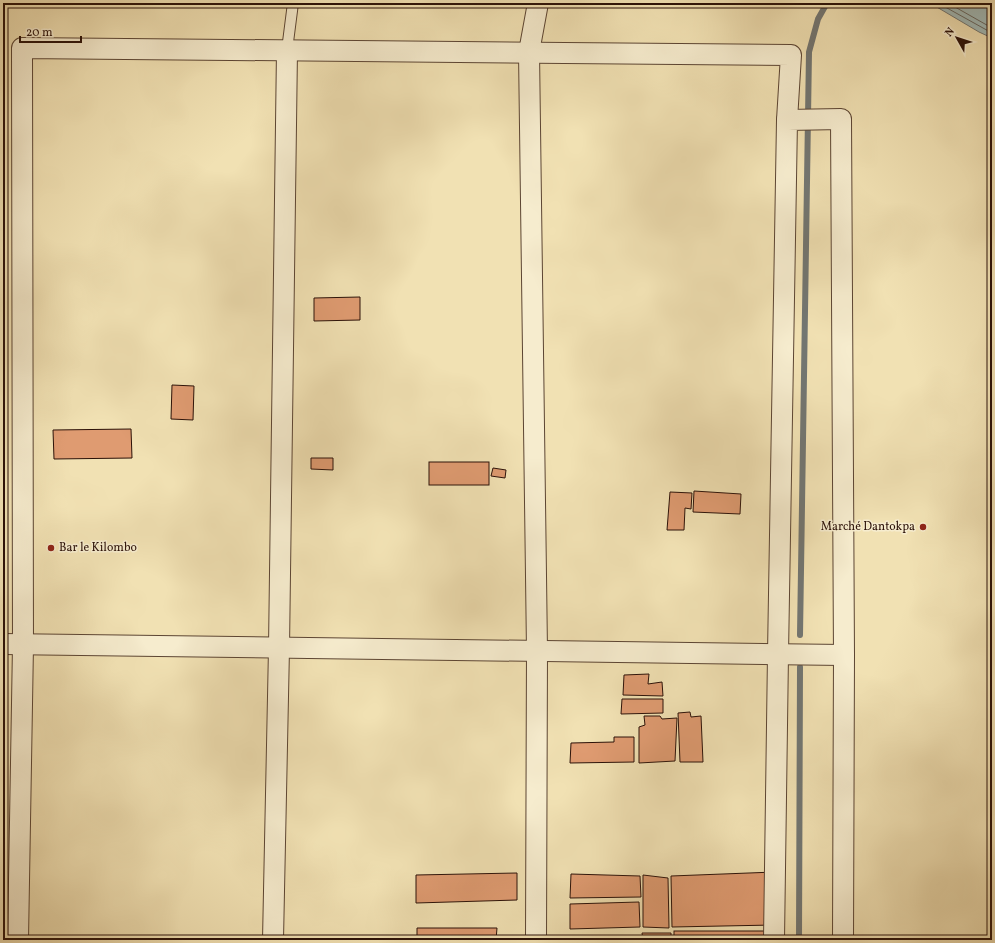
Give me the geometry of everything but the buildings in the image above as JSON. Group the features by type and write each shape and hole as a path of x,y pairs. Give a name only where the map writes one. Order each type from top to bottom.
{"street":[{"path":"536,940 537,651 529,52 538,3"},
{"path":"18,940 23,644 22,48 790,55 787,120 774,940"},
{"path":"273,940 279,648 287,50"},
{"path":"787,120 840,119 844,655 843,940"},
{"path":"3,644 844,655"}],"lane":[{"path":"287,50 293,3"}],"water":[{"path":"930,3 992,3 992,38 979,32"}],"waterway":[{"path":"800,635 809,52 818,19 827,3"},
{"path":"799,940 800,667"}],"place":[{"name":"Marché Dantokpa","path":"923,527"},
{"name":"Bar le Kilombo","path":"51,548"}]}
